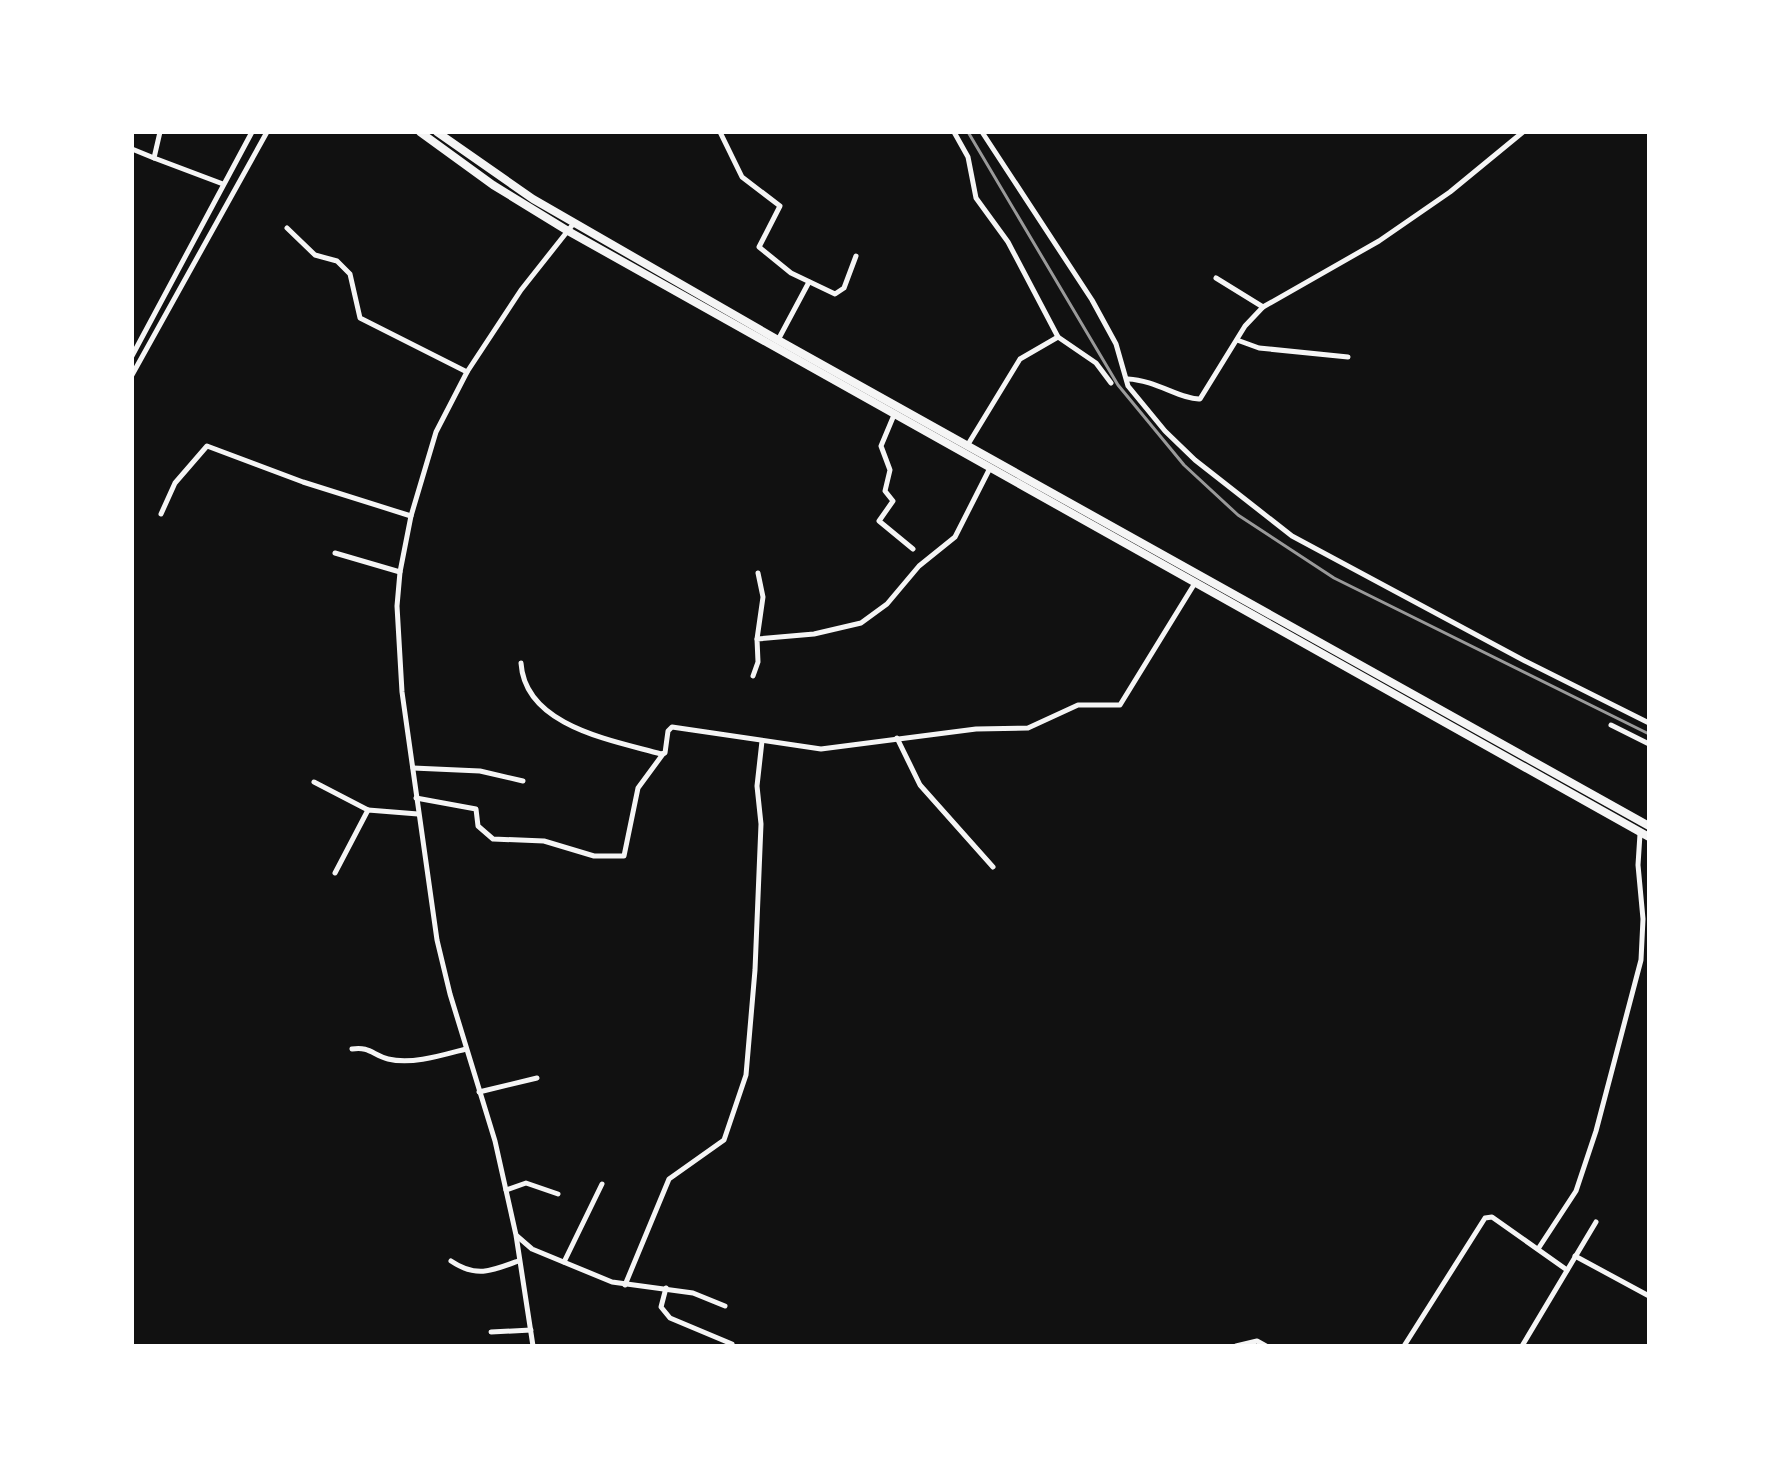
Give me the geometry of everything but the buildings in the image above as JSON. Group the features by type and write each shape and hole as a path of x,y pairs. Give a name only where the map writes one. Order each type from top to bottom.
{"highway":[{"path":"420,132 482,178 778,340 965,450 1645,835"},
{"path":"437,132 571,227 894,415 965,450 990,468 1649,826"}],"street":[{"path":"154,158 160,132"},
{"path":"132,356 252,132"},
{"path":"132,375 267,132"},
{"path":"720,132 742,177 780,206 759,247 808,284 839,294 856,256"},
{"path":"954,132 968,157 976,198 1008,242 1058,337 1096,363 1111,383"},
{"path":"982,132 1092,300 1116,344 1128,386 1165,431 1212,475 1292,536 1525,661 1649,723"},
{"path":"1128,379 1155,382 1191,399 1200,399 1237,340 1263,307 1379,241 1450,192 1523,132"},
{"path":"132,149 223,184"},
{"path":"231,170 240,176"},
{"path":"533,1346 506,1190 437,940 401,673 400,572 411,516 436,432 467,372 521,290 571,227"},
{"path":"287,228 315,255 337,261 350,274 360,318 467,372"},
{"path":"1216,278 1263,307"},
{"path":"778,340 808,284"},
{"path":"965,450 1020,359 1058,337"},
{"path":"1237,340 1259,348 1348,357"},
{"path":"894,415 881,446 890,470 885,491 893,501 879,520 913,549"},
{"path":"161,514 175,483 207,446 303,482 411,516"},
{"path":"757,639 814,634 861,623 887,604 919,566 955,537 990,468"},
{"path":"335,553 400,572"},
{"path":"753,676 758,662 757,639 763,597 758,573"},
{"path":"416,798 476,809 478,826 493,839 544,841 592,856 622,856 626,854 638,788 663,754 672,727 821,749 976,729 1028,728 1078,705 1120,705 1197,580"},
{"path":"521,663 525,687 538,704 552,714 576,729 663,754"},
{"path":"1611,725 1649,744"},
{"path":"897,738 920,785 993,867"},
{"path":"625,1285 669,1179 724,1140 746,1075 755,970 761,824 757,786 762,741"},
{"path":"413,768 474,770 523,781"},
{"path":"314,782 368,810 418,814"},
{"path":"335,873 368,810"},
{"path":"1538,1249 1576,1191 1596,1131 1641,960 1643,919 1638,865 1645,835"},
{"path":"352,1049 365,1048 388,1059 401,1059 437,1057 466,1049"},
{"path":"479,1092 537,1078"},
{"path":"506,1190 526,1183 558,1194"},
{"path":"564,1262 602,1184"},
{"path":"1404,1346 1485,1218 1492,1217 1567,1270"},
{"path":"1522,1346 1596,1222"},
{"path":"516,1235 528,1247 625,1285 666,1288 725,1306"},
{"path":"1575,1256 1649,1296"},
{"path":"451,1261 474,1273 518,1261"},
{"path":"666,1288 661,1307 670,1318 732,1344"},
{"path":"491,1332 531,1330"},
{"path":"1236,1346 1257,1341 1266,1346"}],"railway":[{"path":"968,132 1118,385 1184,465 1238,515 1334,578 1649,734"}]}
